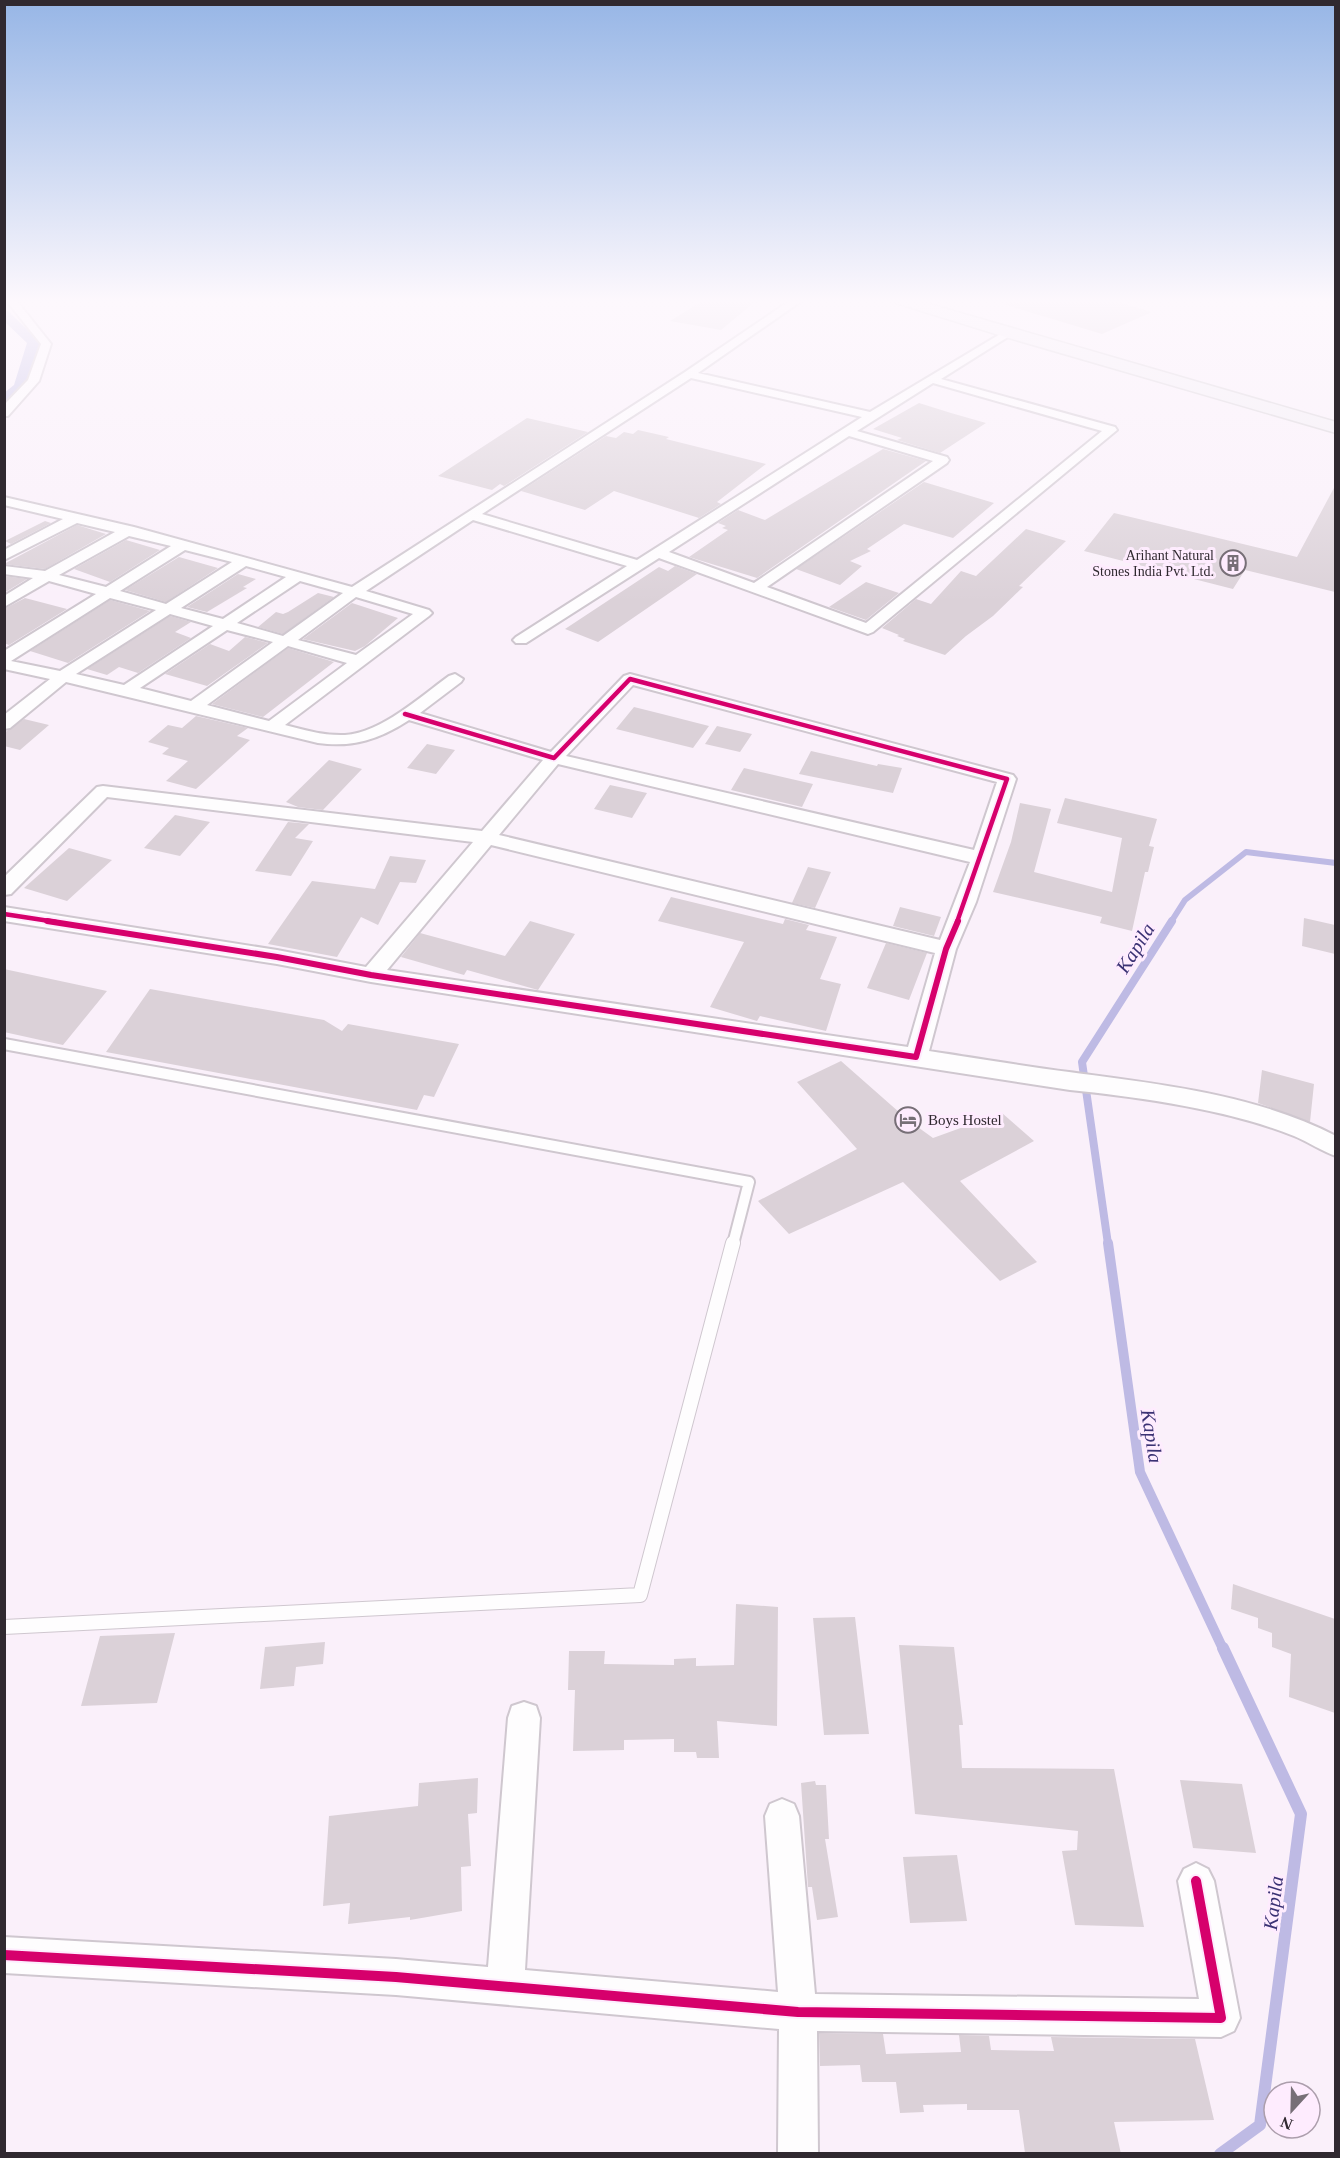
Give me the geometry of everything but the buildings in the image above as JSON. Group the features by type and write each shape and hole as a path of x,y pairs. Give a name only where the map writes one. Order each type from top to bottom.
{"main road":[{"path":"1241,401 1335,428"},
{"path":"1276,401 1335,417"}],"street":[{"path":"4,413 15,401"},
{"path":"194,707 355,591 648,401"},
{"path":"805,401 872,416"},
{"path":"521,640 898,401"},
{"path":"658,553 868,629 1111,430 1007,401"},
{"path":"755,589 943,460 847,432"},
{"path":"4,501 129,530 355,591 424,613 272,727"},
{"path":"13,516 31,507"},
{"path":"471,515 639,565"},
{"path":"4,556 76,518"},
{"path":"4,603 129,530"},
{"path":"4,658 183,545"},
{"path":"4,724 63,676 244,561"},
{"path":"4,570 47,576 359,661"},
{"path":"127,690 297,576"},
{"path":"4,664 127,690 272,727 346,740 372,733 405,714 455,679"},
{"path":"371,975 554,758 630,679 1007,780 966,902 946,949 916,1057"},
{"path":"405,714 554,758 981,858"},
{"path":"4,889 104,791 487,838 946,949"},
{"path":"4,914 277,957 371,975 1070,1081 1127,1087 1231,1108 1302,1129 1335,1147"},
{"path":"505,1986 524,1718"},
{"path":"782,1816 798,2012 798,2154"},
{"path":"4,1955 396,1977 798,2012 1221,2018 1196,1881"}],"lane":[{"path":"4,1044 749,1182 640,1595 4,1627"}],"waterway":[{"name":"Kapila","path":"1171,922 1185,900 1246,852 1336,863"},
{"name":"Kapila","path":"1108,1244 1082,1062 1172,921"},
{"name":"Kapila","path":"1108,1243 1140,1472 1223,1649"},
{"name":"Kapila","path":"1220,2154 1260,2125 1301,1814 1223,1648"}],"cycle path":[{"path":"4,914 277,957 371,975 916,1057 946,949 966,902 1007,779 630,679 554,758 405,714"},
{"path":"4,1955 396,1977 798,2012 1221,2018 1196,1881"}],"place":[{"name":"Arihant Natural Stones India Pvt. Ltd.","path":"1233,563"},
{"name":"Boys Hostel","path":"908,1120"}]}
